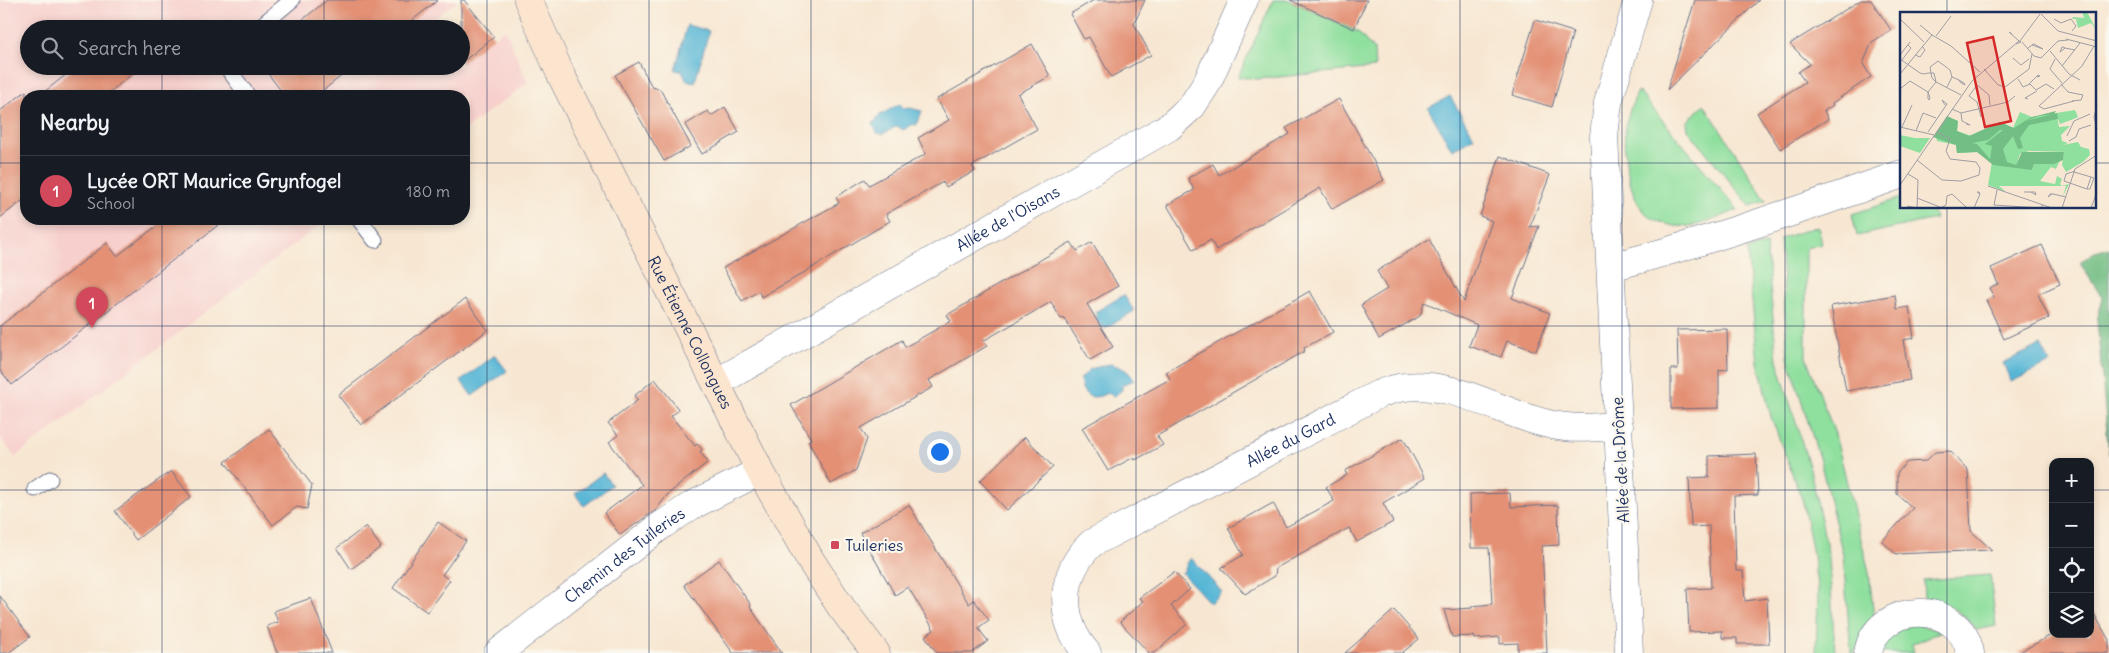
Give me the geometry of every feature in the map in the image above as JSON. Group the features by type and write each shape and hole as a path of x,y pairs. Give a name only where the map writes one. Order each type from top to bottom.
{"main road":[{"name":"Rue Étienne Collongues","path":"528,0 561,75 760,471 811,561 841,607 876,653"}],"street":[{"name":"Allée de l'Oisans","path":"716,383 1169,127 1192,106 1207,82 1244,0"},
{"name":"Allée de la Drôme","path":"1629,653 1604,136 1608,103 1638,0"},
{"path":"1610,267 1690,246 1741,230 1900,175"},
{"name":"Allée du Gard","path":"1087,653 1069,626 1065,606 1067,592 1075,567 1085,550 1092,543 1379,394 1404,387 1425,386 1447,390 1552,425 1580,428 1619,426"},
{"name":"Chemin des Tuileries","path":"498,653 659,527 690,506 760,471"},
{"path":"1868,653 1876,634 1887,622 1901,614 1917,611 1934,614 1949,621 1961,632 1970,653"}],"lane":[{"path":"268,20 292,0"},
{"path":"233,75 244,90"},
{"path":"364,225 375,240"},
{"path":"35,489 50,479"}],"shaded area":[{"path":"0,0 458,0 433,20 20,20 20,75 470,75 470,56 505,29 528,83 470,126 470,90 20,90 20,225 320,225 15,457 0,437"}],"green space":[{"path":"1273,0 1289,0 1358,32 1374,50 1375,68 1257,79 1238,77"},
{"path":"1638,91 1738,210 1707,222 1691,226 1675,226 1649,216 1642,209 1629,180 1625,156 1627,120"},
{"path":"1704,104 1766,201 1750,206 1688,130 1687,122"},
{"path":"1900,198 1900,209 1932,209 1935,219 1857,236 1852,214"},
{"path":"1818,226 1822,244 1806,248 1806,357 1835,434 1869,572 1874,618 1854,653 1851,653 1843,555 1821,464 1788,357 1780,239"},
{"path":"1766,244 1777,360 1810,469 1829,557 1835,653 1816,653 1818,593 1803,502 1771,417 1758,362 1747,250"},
{"path":"2109,248 2109,455 2097,320 2103,299 2080,263 2092,253"},
{"path":"1990,575 1996,626 1976,630 1953,608 1924,598 1923,580"},
{"path":"1913,624 1942,631 1912,644 1914,653 1881,653 1893,635"}],"water":[{"path":"687,25 709,31 695,82 686,80 682,71 675,70"},
{"path":"1450,96 1474,137 1452,150 1428,108"},
{"path":"900,104 904,109 910,108 922,111 916,126 914,124 903,130 897,126 883,134 877,133 873,124 880,115"},
{"path":"1124,295 1134,311 1105,329 1103,326 1098,327 1094,319 1097,315 1095,312"},
{"path":"2041,345 2050,363 2011,382 2003,363"},
{"path":"495,355 507,371 472,396 461,381"},
{"path":"1110,364 1124,369 1134,380 1122,385 1122,390 1114,396 1107,393 1097,397 1088,396 1081,384 1081,378 1090,369"},
{"path":"603,473 612,485 584,506 575,494"},
{"path":"1191,558 1222,592 1210,603 1182,573"}],"building":[{"path":"327,0 438,0 412,20 302,20"},
{"path":"461,0 464,0 494,37 470,56 470,20 461,20"},
{"path":"1094,0 1145,0 1134,24 1151,55 1111,77 1089,37 1084,39 1070,14"},
{"path":"1290,0 1367,0 1354,29"},
{"path":"1695,0 1759,0 1667,90"},
{"path":"1861,0 1871,0 1891,30 1872,42 1863,64 1871,77 1832,103 1833,105 1824,111 1828,119 1780,149 1757,113 1805,82 1798,72 1810,64 1790,44"},
{"path":"1535,20 1573,32 1552,107 1512,95"},
{"path":"1032,44 1050,76 1018,94 1037,129 972,166 975,171 946,187 943,182 886,214 890,221 795,278 761,297 759,291 742,301 723,268 839,203 836,197 865,179 869,185 926,154 918,138 949,120 937,99"},
{"path":"639,62 652,87 660,89 691,146 664,161 615,75"},
{"path":"66,75 131,75 112,90 47,90"},
{"path":"269,75 343,75 324,90 280,90"},
{"path":"20,96 20,203 0,218 0,111"},
{"path":"1339,99 1384,180 1332,209 1320,188 1216,250 1211,240 1193,250 1167,205 1194,190 1188,178 1213,164 1219,175 1290,134 1286,128"},
{"path":"725,107 739,132 702,154 685,125 708,111 711,116"},
{"path":"1500,156 1550,175 1530,227 1539,226 1512,298 1550,313 1536,351 1507,341 1501,357 1469,346 1477,325 1424,302 1420,316 1379,339 1361,305 1387,289 1377,271 1429,239 1464,302 1492,221 1480,216"},
{"path":"158,225 218,225 12,385 0,370 0,326 107,243 117,256"},
{"path":"1071,242 1077,251 1092,242 1118,286 1087,304 1113,347 1090,360 1064,318 1061,319 1051,302 983,341 987,346 929,380 933,387 861,428 867,439 856,470 831,484 808,441 811,439 791,405 902,340 905,347 951,321 947,315"},
{"path":"2042,245 2060,284 2038,294 2049,318 2004,339 1986,300 1994,297 1989,288 1998,284 1991,268"},
{"path":"1310,291 1333,332 1304,348 1305,351 1157,436 1163,445 1135,460 1134,457 1108,471 1082,428 1170,379 1166,372"},
{"path":"1895,295 1897,309 1909,307 1914,338 1903,340 1910,380 1846,391 1831,306"},
{"path":"465,299 488,330 361,425 338,395"},
{"path":"1727,329 1728,369 1719,370 1719,408 1671,409 1671,369 1678,369 1677,330"},
{"path":"655,379 679,410 671,416 695,446 697,444 702,449 700,452 708,462 668,494 656,510 620,535 604,513 642,485 609,442 618,435 608,423 638,400 634,396"},
{"path":"269,429 312,485 307,509 297,507 273,525 225,462"},
{"path":"1025,437 1053,467 1007,510 980,481"},
{"path":"1403,438 1425,478 1383,503 1393,522 1357,542 1349,528 1276,568 1275,576 1245,594 1221,568 1243,555 1228,528 1273,503 1286,527 1334,501 1326,487 1347,475 1345,471"},
{"path":"1950,451 1968,470 1971,531 1992,550 1896,554 1882,541 1913,508 1897,494 1897,473 1907,462 1926,461 1935,452"},
{"path":"1756,454 1758,495 1734,496 1736,571 1743,571 1745,601 1767,598 1769,644 1737,644 1737,638 1722,638 1722,631 1689,632 1687,589 1711,588 1709,526 1691,527 1689,478 1709,477 1709,456"},
{"path":"171,471 191,497 136,540 115,511"},
{"path":"1510,493 1511,507 1558,505 1559,545 1542,546 1547,653 1518,653 1518,643 1500,644 1500,637 1475,639 1474,636 1452,637 1444,610 1492,604 1489,548 1471,548 1470,494"},
{"path":"909,505 969,604 974,600 989,620 978,628 988,641 972,653 937,653 925,636 934,630 908,587 895,595 860,533"},
{"path":"438,522 466,541 442,575 450,580 427,612 393,588"},
{"path":"366,526 381,547 351,569 337,548"},
{"path":"719,560 782,653 733,653 684,585"},
{"path":"1174,572 1190,589 1171,606 1187,624 1155,653 1149,653 1120,622 1143,601 1139,598"},
{"path":"0,596 30,637 8,653 0,653"},
{"path":"311,598 332,653 277,653 267,626 278,622 274,611"},
{"path":"1394,610 1419,639 1402,653 1345,653"},
{"path":"2094,614 2109,640 2109,653 2018,653 2049,636 2049,638 2094,638"}],"place":[{"name":"Lycée ORT Maurice Grynfogel","path":"92,328"},
{"name":"Tuileries","path":"835,545"}]}
